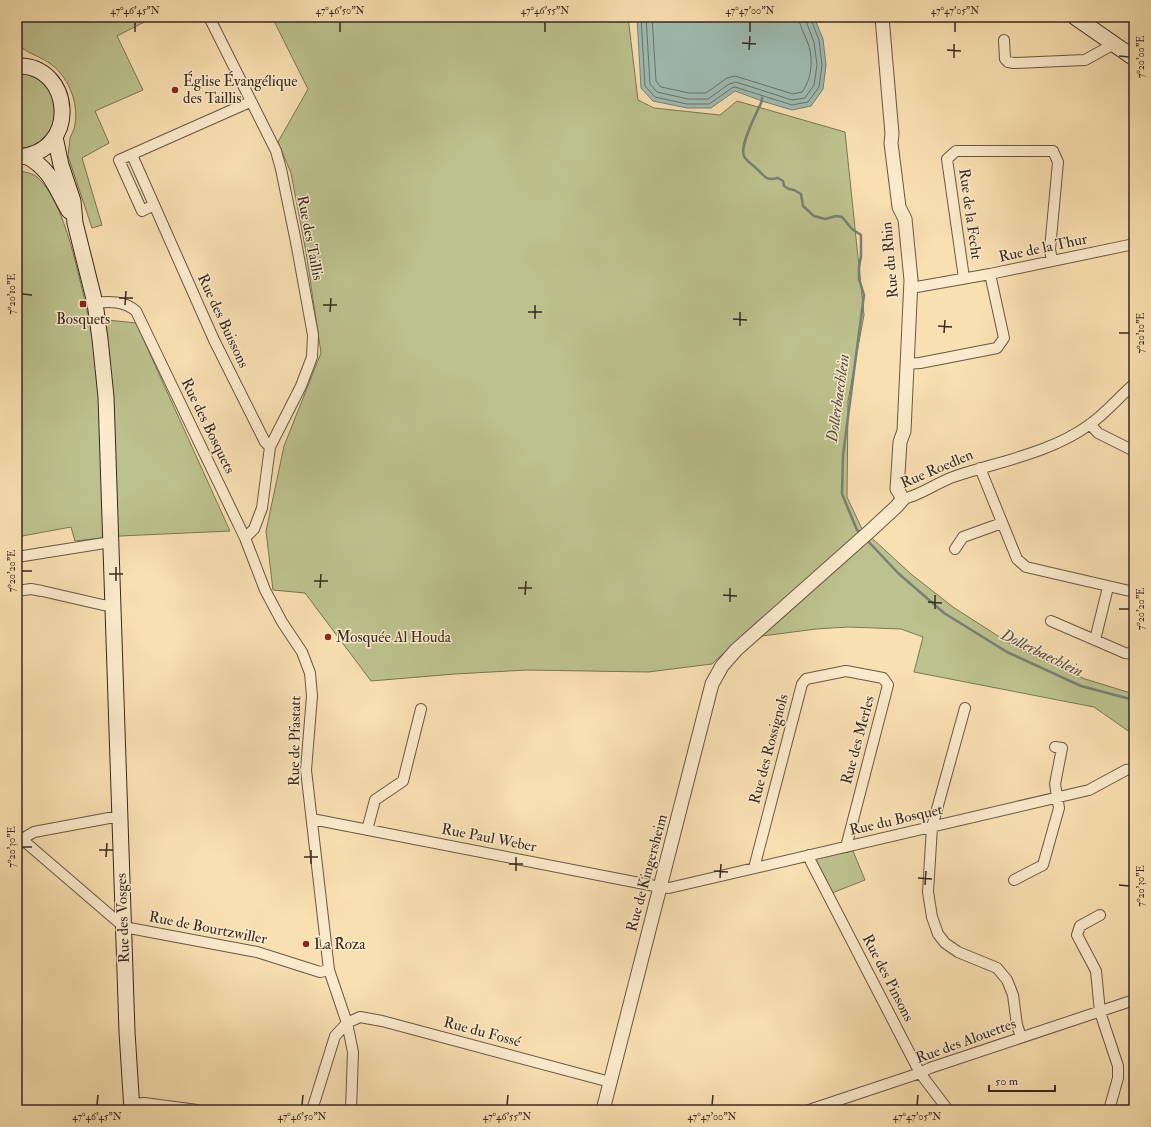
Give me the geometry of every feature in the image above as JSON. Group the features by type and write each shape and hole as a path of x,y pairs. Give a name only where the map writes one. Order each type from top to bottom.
{"main road":[{"path":"1075,17 1134,58"},
{"path":"18,65 32,68 43,74 52,82 62,103 63,115 55,137 47,146 37,152 21,157"},
{"path":"55,137 61,165 73,201 76,223"},
{"path":"21,157 40,165 55,183 65,205 76,223"},
{"name":"Rue des Vosges","path":"76,223 95,303 106,397 120,818 132,1107"}],"street":[{"name":"Rue des Taillis","path":"209,17 250,102 276,151 281,169 313,335 312,357 304,379 270,447 262,508 254,529 245,538"},
{"name":"Rue du Rhin","path":"882,17 892,134 891,143 899,207 905,219 911,288 904,431 900,442 897,490 903,499"},
{"path":"1004,40 1005,59 1008,62 1014,63 1085,60 1114,44"},
{"path":"154,205 142,211 119,160 250,102"},
{"name":"Rue de la Fecht","path":"964,278 946,159 956,151 1053,151 1058,162 1050,248 1052,261"},
{"name":"Rue des Buissons","path":"132,155 214,340 264,442 270,447"},
{"name":"Rue de la Thur","path":"911,288 990,274 1134,244"},
{"path":"908,364 997,348 1004,338 990,274"},
{"name":"Rue des Bosquets","path":"95,303 105,302 129,305 136,311 245,538 267,595"},
{"name":"Rue Roedlen","path":"736,650 870,531 903,499 914,497 953,477 1048,448 1076,434 1090,424 1134,384"},
{"path":"1090,424 1098,433 1134,451"},
{"path":"980,468 1017,559 1026,567 1134,592"},
{"path":"955,550 963,537 1002,523"},
{"path":"17,557 111,542"},
{"path":"1095,640 1108,587"},
{"path":"17,591 31,589 103,606 113,606"},
{"name":"Rue de Pfastatt","path":"267,595 282,622 302,652 310,673 312,696 306,770 329,970 347,1022 353,1052 351,1110"},
{"path":"1050,621 1125,653 1134,654"},
{"name":"Rue de Kingersheim","path":"603,1110 712,684 722,666 736,650"},
{"name":"Rue des Merles","path":"846,671 883,678 888,685 846,847"},
{"name":"Rue des Rossignols","path":"754,868 802,684 806,679 846,671"},
{"path":"964,708 932,827 928,892 932,917 938,934 945,943 958,952 997,968 1007,980 1013,995 1017,1024 1021,1037"},
{"path":"367,830 375,800 403,781 421,710"},
{"path":"1014,880 1043,865 1059,808 1055,784 1062,748 1055,747"},
{"name":"Rue du Bosquet","path":"660,887 669,888 1089,790 1126,770 1134,769"},
{"path":"19,837 34,832 109,818 120,818"},
{"name":"Rue Paul Weber","path":"312,819 660,887"},
{"path":"19,837 124,927"},
{"name":"Rue des Pinsons","path":"809,855 811,862 920,1073 948,1110"},
{"path":"1100,915 1080,926 1077,935 1096,971 1100,1012 1118,1066 1118,1078 1109,1110"},
{"name":"Rue de Bourtzwiller","path":"124,927 257,952 320,972 329,970"},
{"name":"Rue des Alouettes","path":"808,1110 1134,1000"},
{"name":"Rue du Fossé","path":"347,1022 360,1017 382,1020 610,1082"},
{"path":"312,1110 335,1036 347,1022"},
{"path":"132,1107 144,1103 197,1110"}],"green space":[{"path":"17,17 154,17 117,36 143,90 95,111 109,143 82,158 102,225 92,228 68,156 70,138 76,120 76,111 72,94 64,78 52,65 17,44"},
{"path":"272,17 628,17 638,100 654,108 720,115 737,101 845,132 864,315 848,401 847,497 862,529 911,574 953,607 1012,645 1085,679 1134,694 1134,735 1094,707 914,672 923,637 901,629 848,627 816,629 739,639 712,664 648,672 527,670 371,681 305,593 273,590 266,531 284,446 321,353 306,252 291,173 278,142 308,89"},
{"path":"17,72 34,77 47,87 52,94 55,111 52,128 42,142 35,147 17,151"},
{"path":"17,170 37,177 47,189 56,204 64,223 76,263 89,318 136,323 230,531 120,536 75,541 71,527 17,537"},
{"path":"853,851 865,880 832,893 814,858"}],"water":[{"path":"637,17 814,17 823,39 826,65 823,89 811,106 792,110 735,91 711,108 687,108 653,101 641,88"}],"waterway":[{"name":"Dollerbaechlein","path":"762,98 746,137 743,151 745,158 766,178 778,178 783,181 784,186 801,194 803,206 814,216 825,219 836,216 842,217 852,229 861,235 859,279 864,295 843,455 842,494 857,530 861,534"},
{"name":"Dollerbaechlein","path":"866,539 898,573 944,613 1007,652 1081,686 1134,700"}],"place":[{"name":"Église Évangélique des Taillis","path":"175,90"},
{"name":"Bosquets","path":"83,304"},
{"name":"Mosquée Al Houda","path":"328,637"},
{"name":"La Roza","path":"306,944"}]}
